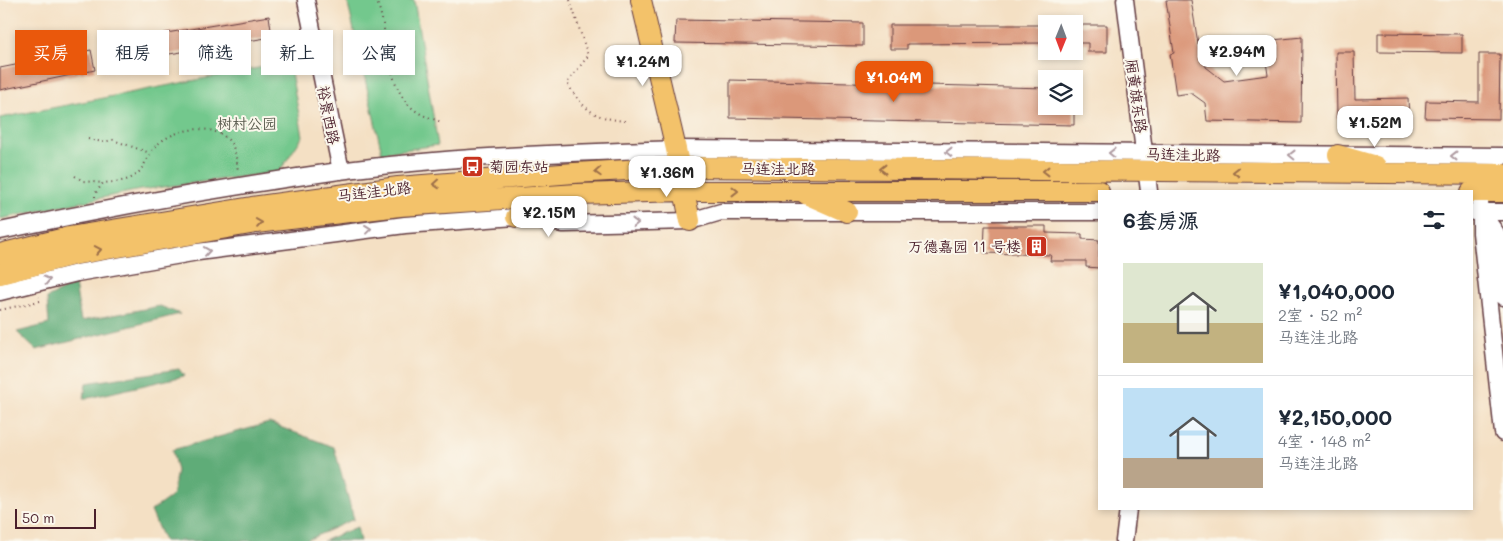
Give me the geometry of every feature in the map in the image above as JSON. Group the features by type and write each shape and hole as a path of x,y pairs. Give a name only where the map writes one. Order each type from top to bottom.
{"main road":[{"path":"641,0 690,221"},
{"path":"1338,155 1402,173"},
{"name":"马连洼北路","path":"0,254 79,235 252,207 398,187 574,173 677,158 1146,162 1402,173 1503,192"},
{"name":"马连洼北路","path":"1476,186 1503,174"},
{"name":"马连洼北路","path":"0,274 73,255 256,223 400,206 577,194 684,191 1098,192"},
{"path":"800,191 847,212"},
{"path":"516,217 577,194"}],"street":[{"name":"裕景西路","path":"306,0 340,171"},
{"name":"厢黄旗东路","path":"1125,0 1149,190"},
{"name":"马连洼北路","path":"0,232 96,211 239,186 340,171 559,154 677,158"},
{"name":"马连洼北路","path":"1146,162 1338,155 1503,156"},
{"path":"1476,186 1476,212 1481,233 1503,433"},
{"path":"0,292 77,273 198,252 405,225 516,217 564,224 690,221 721,212 1098,212"},
{"path":"1476,212 1503,212"},
{"path":"1476,212 1496,233 1503,297"},
{"path":"1124,541 1128,510"}],"path":[{"path":"376,0 382,13 390,66 396,83 406,100 418,113 441,122"},
{"path":"570,0 588,56 567,82 577,99 595,114 606,119 625,121"},
{"path":"75,176 83,181 119,182 140,172 156,145 162,141 184,131 205,129 220,133 232,145 237,164 239,186"},
{"path":"88,139 103,142 113,140 150,154"},
{"path":"96,211 95,194 103,182"},
{"path":"0,310 40,301 38,296"}],"green space":[{"path":"347,0 414,0 438,145 382,153 364,75 415,75 415,30 354,30"},
{"name":"树村公园","path":"261,67 261,75 291,75 303,136 279,172 140,190 0,219 0,118 222,75 251,75 251,69"},
{"path":"75,284 81,321 160,306 180,314 36,350 17,332 49,324 47,298"},
{"path":"179,369 184,376 84,399 86,383"},
{"path":"269,423 334,447 354,519 305,541 164,541 151,511 172,496 177,471 172,450"},
{"path":"357,527 360,541 323,541"}],"building":[{"path":"1166,0 1191,0 1199,50 1204,50 1206,67 1224,81 1268,75 1263,41 1302,37 1301,123 1207,121 1205,103 1191,93 1176,95 1170,54 1174,53"},
{"path":"269,16 271,30 261,30 261,39 251,40 251,30 184,30"},
{"path":"676,20 863,23 863,46 675,43"},
{"path":"890,25 1038,25 1038,43 907,44 907,49 890,49"},
{"path":"1083,25 1107,25 1107,52 1088,52 1088,43 1083,43"},
{"path":"179,31 179,52 169,54 169,33"},
{"path":"1378,33 1462,34 1462,53 1378,52"},
{"path":"91,50 95,70 87,72 87,51"},
{"path":"1336,52 1354,52 1355,99 1408,98 1409,119 1337,118"},
{"path":"1479,54 1500,54 1499,119 1425,118 1426,101 1479,102"},
{"path":"15,65 15,75 71,75 0,90 0,68"},
{"path":"730,80 1038,88 1038,115 1074,115 1074,125 730,118"},
{"name":"万德嘉园 11 号楼","path":"985,226 1046,226 1046,233 1082,234 1082,239 1098,240 1098,268 1086,267 1086,261 1050,261 1051,255 984,253"}],"place":[{"name":"菊园东站","path":"473,166"},
{"name":"万德嘉园 11 号楼","path":"1037,246"}]}
